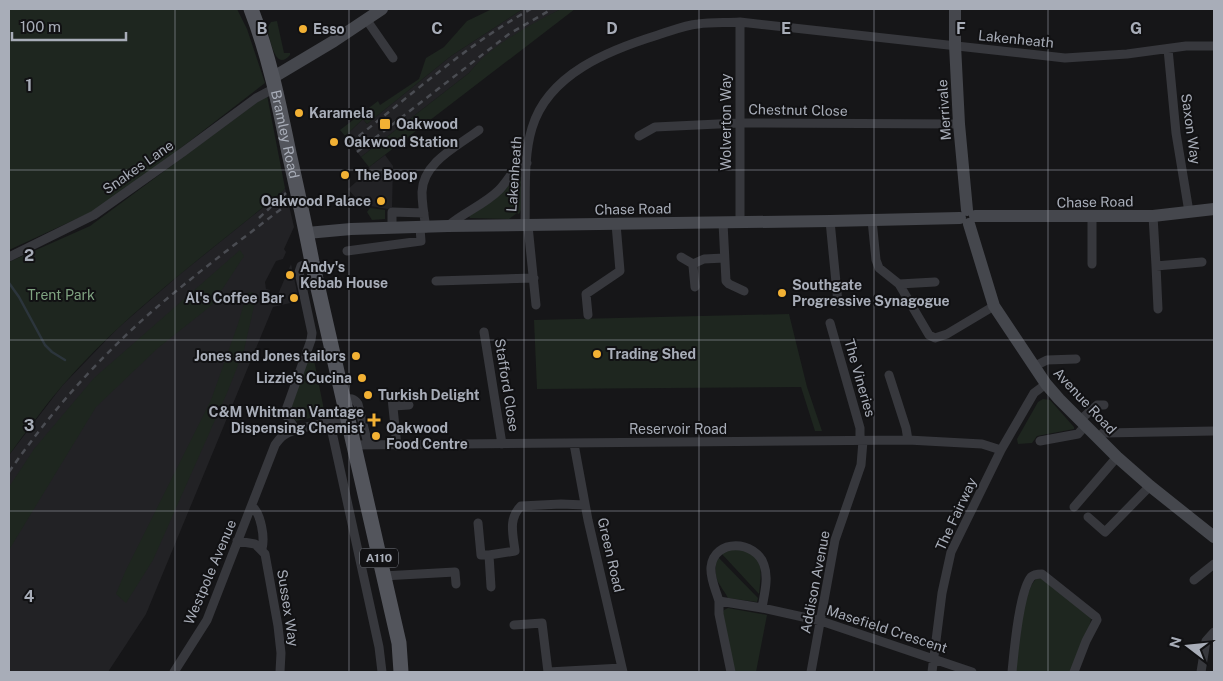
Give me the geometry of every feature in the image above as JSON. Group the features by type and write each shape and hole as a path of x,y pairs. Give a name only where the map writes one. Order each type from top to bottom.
{"main road":[{"name":"Bramley Road","path":"251,9 274,83 307,233 306,264 347,419 360,445 383,576 389,645 401,672"}],"street":[{"path":"274,83 382,9"},
{"name":"Merrivale","path":"955,9 959,124 968,217"},
{"path":"366,19 393,58"},
{"name":"Lakenheath","path":"536,306 526,226 528,141 532,126 545,99 558,86 602,55 633,42 697,24 740,22 1065,58 1127,54 1186,46 1214,46"},
{"name":"Wolverton Way","path":"740,22 740,221"},
{"name":"Saxon Way","path":"1168,49 1176,133 1189,212"},
{"name":"Snakes Lane","path":"9,258 94,215 274,83"},
{"name":"Chestnut Close","path":"639,136 655,127 739,123 959,124"},
{"path":"347,251 421,241 424,213 423,185 431,168 437,161 479,130"},
{"path":"448,226 460,215 490,198 517,168 527,163"},
{"name":"Chase Road","path":"307,233 448,226 722,223 740,221 830,221 968,217 1153,216 1214,209"},
{"path":"392,228 392,212 424,213"},
{"path":"1092,216 1092,264"},
{"path":"1153,216 1158,309"},
{"name":"Avenue Road","path":"968,217 994,306 1046,384 1097,438 1150,486 1214,537"},
{"path":"872,220 876,260 879,268 899,284 929,335 935,338 948,334 994,306"},
{"path":"830,221 838,304"},
{"path":"722,223 727,283 744,291"},
{"path":"588,315 586,294 620,271 616,224"},
{"path":"681,257 693,264"},
{"path":"693,264 704,259 724,258"},
{"path":"1156,266 1202,262"},
{"name":"Bramley Road","path":"296,430 286,415 286,410 312,334 299,272 306,264"},
{"path":"693,264 695,287"},
{"path":"436,281 534,278"},
{"path":"899,284 936,282"},
{"name":"The Vineries","path":"830,323 862,441"},
{"name":"Stafford Close","path":"484,332 502,444"},
{"path":"1035,366 1047,360 1076,359"},
{"path":"889,375 908,440"},
{"name":"The Fairway","path":"932,672 942,593 951,552 1001,450 1034,393 1046,384"},
{"name":"Bramley Road","path":"343,399 351,398 358,404 360,445"},
{"path":"397,446 392,402 409,405"},
{"path":"1040,441 1078,434 1083,423 1097,405 1104,405"},
{"path":"252,506 275,445 285,434 347,419"},
{"name":"Bramley Road","path":"330,423 389,645 382,672"},
{"path":"1097,438 1104,433 1214,431"},
{"name":"Reservoir Road","path":"360,445 908,440 982,444 1001,450"},
{"name":"Addison Avenue","path":"811,672 835,540 861,465 862,441"},
{"name":"Green Road","path":"574,444 585,505 622,670"},
{"path":"1074,507 1117,456"},
{"path":"1088,517 1105,532 1150,486"},
{"path":"478,523 482,555 515,551 512,522 514,513 521,506 585,505"},
{"name":"Westpole Avenue","path":"174,672 207,620 252,506"},
{"name":"Sussex Way","path":"252,506 257,510 264,541 262,549 265,554 278,626 281,653 280,672"},
{"path":"237,541 249,542 262,549"},
{"path":"731,672 711,567 714,558 725,548 738,545 751,550 757,554 765,566 766,578 762,608"},
{"path":"488,555 491,587"},
{"path":"1194,580 1214,564"},
{"path":"383,576 455,572 456,584"},
{"path":"1012,672 1016,635 1026,590 1032,576 1036,574 1042,574 1096,617 1097,620 1086,641 1074,672"},
{"name":"Masefield Crescent","path":"719,601 821,621 972,672"},
{"path":"514,625 542,623 548,672 622,670"},
{"path":"1201,672 1206,641 1214,632"}],"shaded area":[{"path":"523,9 561,9 523,30 498,47 469,73 361,157 345,136 363,119 367,124 451,56"},
{"path":"385,155 393,166 392,207 388,209 371,206 354,196 348,189 370,170 369,167"},
{"path":"285,188 294,227 284,249 286,252 283,259 276,261 265,282 266,289 270,290 268,295 276,299 291,264 299,301 273,307 146,614 108,672 9,672 9,455 62,386 118,328"}],"green space":[{"path":"9,9 237,9 247,29 265,83 94,215 87,214 9,250"},
{"path":"492,9 523,9 451,56 367,124 363,119 345,136 340,130 378,101 380,105 419,79 426,58 444,47 467,21"},
{"path":"561,9 575,9 369,167 361,157 469,73 488,53 524,29"},
{"path":"277,21 284,53 290,53 285,59 280,60 274,52 267,28 271,22"},
{"name":"Trent Park","path":"267,95 285,188 283,191 168,284 113,333 62,386 9,455 9,262 90,226"},
{"path":"517,177 522,178 521,210 519,214 517,213 509,219 470,218 469,216 494,200"},
{"path":"370,208 385,210 385,219 372,220 367,212"},
{"path":"240,250 244,256 212,305 158,348 96,407 9,550 9,487 34,449 94,378"},
{"path":"253,292 255,302 244,350 227,393 153,560 126,603 116,594 125,572 211,400 247,293"},
{"path":"789,314 807,387 822,431 815,431 801,387 537,389 534,320"},
{"path":"310,354 313,355 325,415 296,421 290,411"},
{"path":"1043,399 1050,400 1074,429 1037,436 1032,443 1018,444 1017,439 1038,402"},
{"path":"731,548 749,552 758,561 761,572 759,594 721,553"},
{"path":"717,556 758,598 757,602 728,598 717,579 715,570"},
{"path":"1036,579 1043,579 1088,613 1091,619 1070,672 1014,672 1021,622 1027,596"},
{"path":"728,608 767,615 756,672 735,672 721,616 724,610"}],"waterway":[{"path":"9,283 19,297 45,345 65,360"}],"railway":[{"path":"350,143 438,72 507,23 531,9"},
{"path":"357,152 509,34 552,9"},
{"path":"259,218 286,193"},
{"path":"9,472 40,429 110,350 183,285 289,203"}],"place":[{"name":"Esso","path":"303,29"},
{"name":"Karamela","path":"299,113"},
{"name":"Oakwood","path":"385,124"},
{"name":"Oakwood Station","path":"334,142"},
{"name":"The Boop","path":"345,175"},
{"name":"Oakwood Palace","path":"381,201"},
{"name":"Andy's Kebab House","path":"290,275"},
{"name":"Southgate Progressive Synagogue","path":"782,293"},
{"name":"Al's Coffee Bar","path":"294,298"},
{"name":"Trading Shed","path":"597,354"},
{"name":"Jones and Jones tailors","path":"356,356"},
{"name":"Lizzie's Cucina","path":"362,378"},
{"name":"Turkish Delight","path":"368,395"},
{"name":"C&M Whitman Vantage Dispensing Chemist","path":"374,420"},
{"name":"Oakwood Food Centre","path":"376,436"}]}
